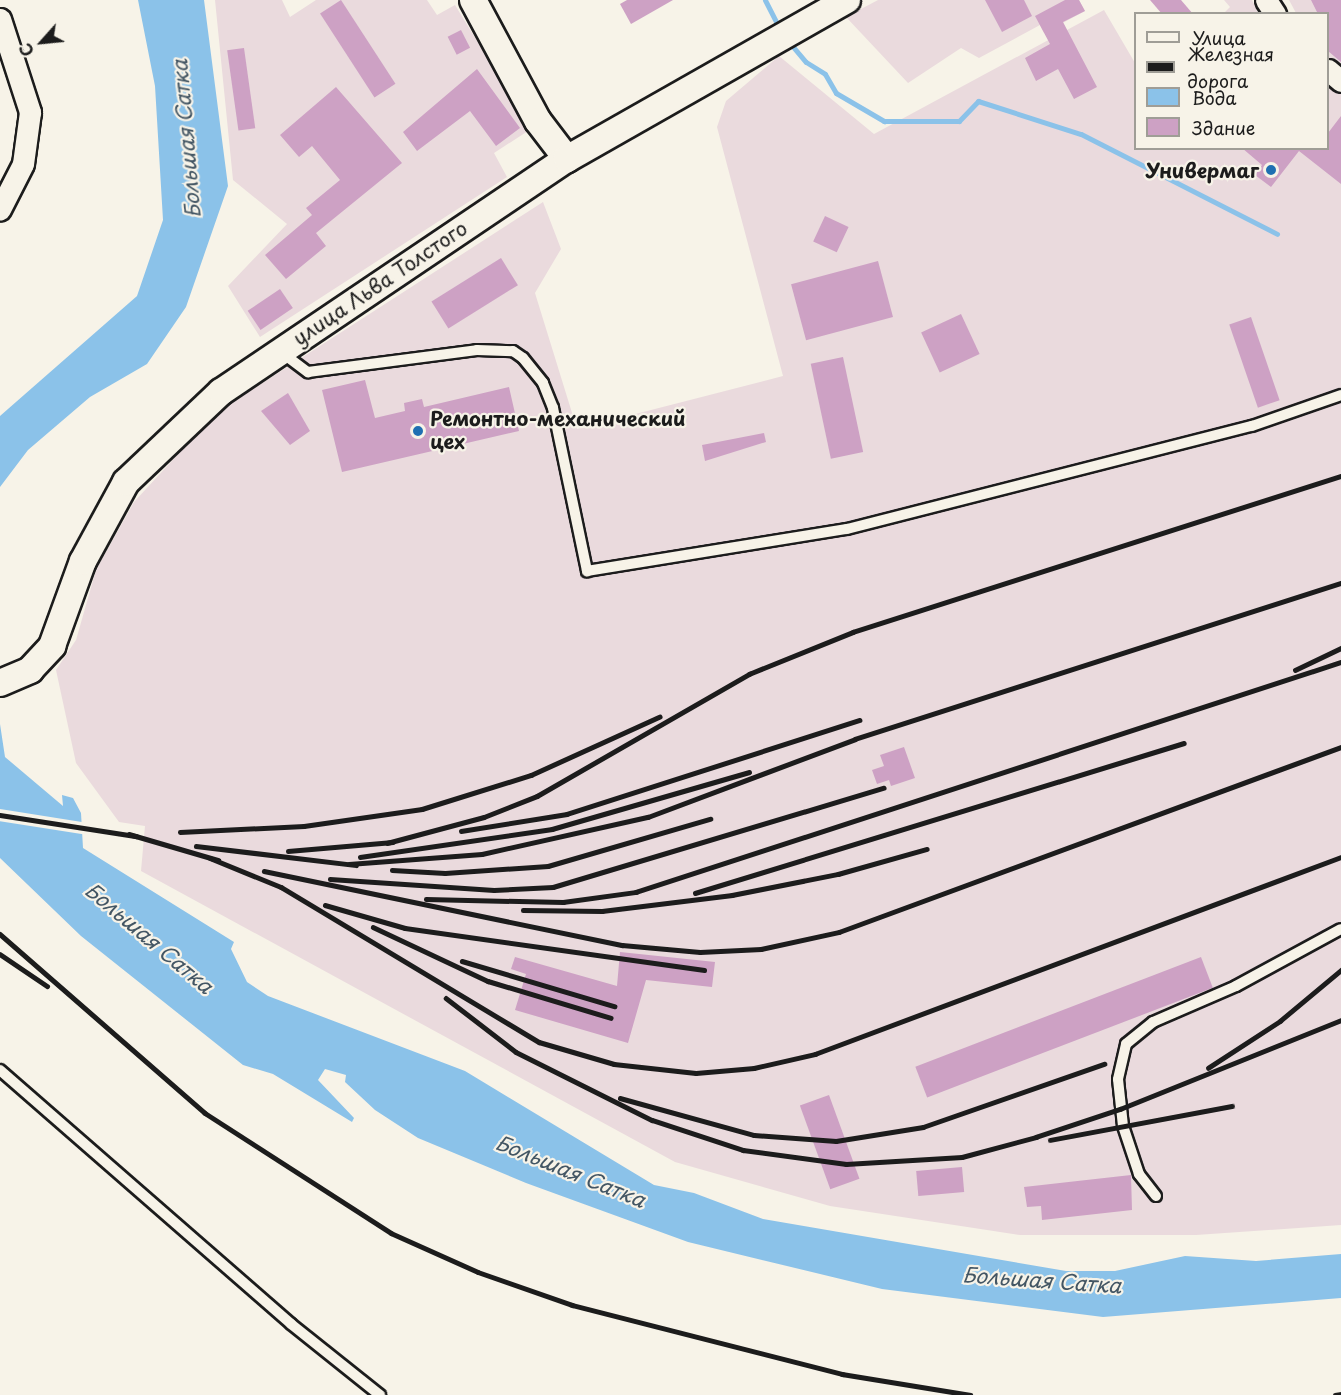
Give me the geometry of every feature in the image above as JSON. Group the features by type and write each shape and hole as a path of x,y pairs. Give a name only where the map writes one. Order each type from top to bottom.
{"street":[{"path":"473,0 538,121 567,159"},
{"name":"улица Льва Толстого","path":"11,678 52,646 95,536 143,460 220,392 567,159 787,38 847,0"},
{"path":"0,20 30,112 23,164 0,209"},
{"path":"1329,71 1341,81"}],"lane":[{"path":"279,351 308,372 477,350 513,351 523,358 543,383 553,408 587,571 847,529 1252,426 1341,395"},
{"path":"1155,1196 1139,1174 1123,1126 1118,1078 1126,1044 1153,1022 1236,986 1341,929"},
{"path":"0,1070 291,1324 380,1395"}],"shaded area":[{"path":"215,0 282,0 290,17 316,0 427,0 437,15 455,5 531,129 494,153 507,177 260,337 228,286 287,224 233,180"},
{"path":"878,0 1079,0 1085,11 1044,33 1040,25 979,58 961,48 908,83 846,17"},
{"path":"1224,0 1252,0 1258,12 1225,12 1230,7"},
{"path":"1289,0 1341,0 1341,68 1329,58 1329,12 1295,12"},
{"path":"1104,10 1134,61 1134,150 1329,150 1329,83 1341,93 1341,1225 1196,1235 1020,1235 830,1206 675,1162 141,871 145,826 119,822 76,763 56,670 76,640 96,570 134,502 216,413 543,202 561,249 535,293 577,429 783,376 717,127 726,101 779,56 874,134"}],"water":[{"name":"Большая Сатка","path":"138,0 204,0 228,186 186,307 147,364 90,397 28,450 0,487 0,416 137,296 163,220 155,86"},
{"name":"Большая Сатка","path":"0,724 5,757 63,806 62,795 73,798 81,813 83,848 234,942 231,949 247,982 268,996 465,1071 654,1185 694,1193 763,1219 1066,1271 1115,1271 1185,1256 1256,1261 1341,1254 1341,1298 1103,1317 882,1289 688,1242 526,1183 418,1138 375,1110 345,1082 346,1075 325,1069 318,1080 354,1118 352,1122 273,1074 243,1065 81,936 0,858"}],"pier":[{"path":"0,809 85,822 83,834 0,821"}],"building":[{"path":"341,0 395,84 374,97 320,14"},
{"path":"627,0 673,0 631,24 620,4"},
{"path":"985,0 1024,0 1032,16 1002,32"},
{"path":"1065,0 1079,0 1085,11 1063,22 1097,87 1074,99 1058,69 1036,81 1025,58 1050,44 1035,16"},
{"path":"1150,0 1181,0 1191,12 1160,12"},
{"path":"1311,0 1341,0 1341,62 1329,52 1329,12 1317,12"},
{"path":"461,30 470,48 457,55 448,37"},
{"path":"244,48 255,128 238,131 227,50"},
{"path":"477,69 520,128 496,146 470,111 417,151 403,132"},
{"path":"336,87 402,163 316,233 326,246 286,279 265,255 312,215 306,208 340,180 312,146 299,157 280,135"},
{"path":"1341,116 1341,184 1299,151 1271,187 1255,175 1262,165 1244,150 1329,150 1329,132"},
{"path":"825,216 849,227 837,252 813,241"},
{"path":"501,258 518,285 448,329 431,301"},
{"path":"878,261 893,317 806,340 791,284"},
{"path":"280,289 293,308 261,330 248,311"},
{"path":"961,314 980,354 940,372 921,333"},
{"path":"1251,317 1280,400 1258,408 1229,324"},
{"path":"843,357 863,452 831,459 811,364"},
{"name":"Ремонтно-механический цех","path":"365,380 375,418 405,411 404,403 422,399 424,407 509,387 519,431 342,472 322,390"},
{"path":"288,393 310,431 290,445 261,411"},
{"path":"764,433 766,442 705,461 702,445"},
{"path":"904,747 915,778 891,786 889,780 877,784 872,770 884,766 880,755"},
{"path":"620,952 715,962 712,987 646,980 628,1043 515,1010 526,974 511,969 515,957 617,986"},
{"path":"1201,957 1213,988 927,1097 915,1067"},
{"path":"829,1095 859,1179 830,1189 800,1106"},
{"path":"962,1167 964,1192 918,1196 916,1171"},
{"path":"1131,1175 1132,1210 1042,1220 1041,1206 1027,1207 1024,1187"}],"waterway":[{"path":"765,0 780,29"},
{"path":"789,42 806,62 825,74 836,93 884,121 959,121 978,101 1081,134 1277,234"}],"railway":[{"path":"387,843 484,817 537,796 749,674 853,632 1341,476"},
{"path":"349,864 482,854 648,817 855,739 1341,583"},
{"path":"1295,670 1341,648"},
{"path":"426,899 563,902 636,892 1341,662"},
{"path":"180,832 304,826 422,809 531,775 659,717"},
{"path":"461,831 567,814 859,720"},
{"path":"695,893 1184,743"},
{"path":"264,871 622,945 700,952 761,949 839,932 1341,747"},
{"path":"360,857 552,829 749,772"},
{"path":"330,879 494,890 553,887 883,788"},
{"path":"0,815 136,836"},
{"path":"392,870 445,873 548,866 710,819"},
{"path":"129,834 218,860"},
{"path":"288,851 393,842"},
{"path":"196,846 356,865"},
{"path":"523,910 602,911 732,895 838,874 927,849"},
{"path":"210,858 281,887 539,1042 614,1064 696,1073 754,1068 815,1054 1341,857"},
{"path":"325,905 405,928 704,970"},
{"path":"373,927 488,981 611,1018"},
{"path":"0,934 205,1113 391,1233 478,1272 572,1305 842,1374 970,1395"},
{"path":"0,954 47,986"},
{"path":"462,961 614,1006"},
{"path":"1208,1068 1280,1021 1341,970"},
{"path":"446,998 516,1052 652,1120 743,1150 846,1164 962,1157 1036,1137 1120,1109 1341,1020"},
{"path":"620,1098 754,1135 836,1141 923,1127 1104,1064"},
{"path":"1050,1140 1232,1106"},
{"path":"1335,1395 1341,1394"}],"place":[{"name":"Универмаг","path":"1271,170"},
{"name":"Ремонтно-механический цех","path":"418,431"}]}
